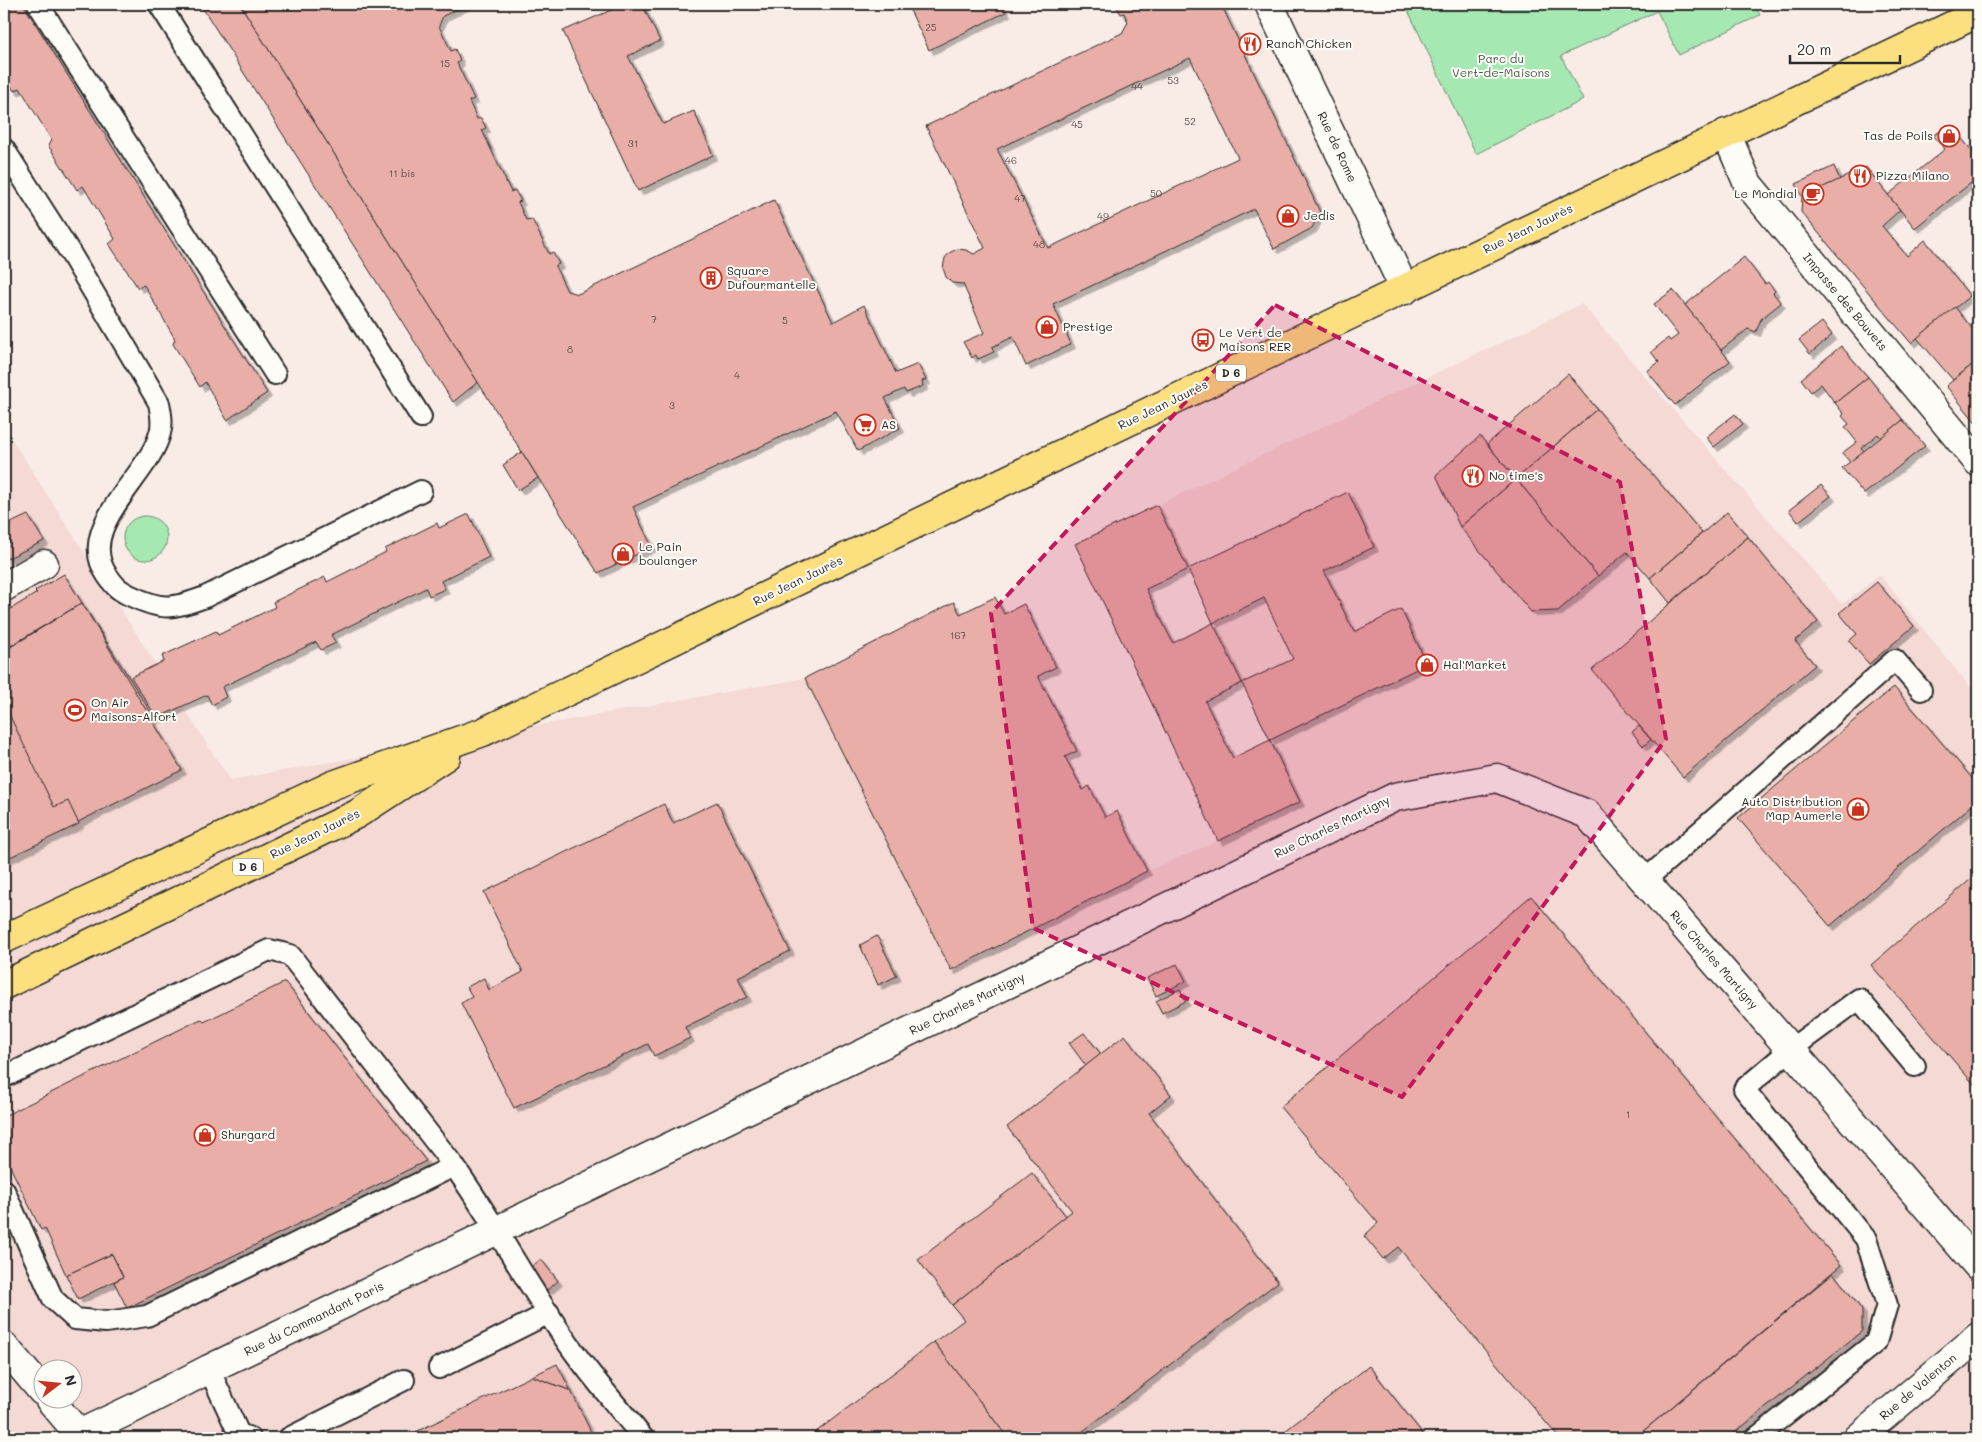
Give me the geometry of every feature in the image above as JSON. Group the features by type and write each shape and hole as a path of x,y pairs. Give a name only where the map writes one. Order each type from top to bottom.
{"main road":[{"name":"Rue Jean Jaurès","path":"4,939 333,785 483,732 1978,13"},
{"name":"Rue Jean Jaurès","path":"4,985 357,814 483,732"}],"street":[{"name":"Rue de Rome","path":"1269,4 1405,290"},
{"name":"Impasse des Bouvets","path":"1726,133 1748,184 1978,462"},
{"path":"4,587 44,564"},
{"name":"Rue Charles Martigny","path":"549,1206 1395,797 1497,778 1587,814 1978,1266"},
{"name":"Rue du Commandant Paris","path":"78,1437 209,1370 549,1206"},
{"name":"Rue de Valenton","path":"1858,1438 1978,1337"},
{"path":"4,1346 32,1379"},
{"path":"58,1410 78,1437"}],"lane":[{"path":"38,4 275,374"},
{"path":"159,4 421,418"},
{"path":"4,149 68,249 159,403 160,433 149,458 113,508 100,534 100,564 118,590 152,606 181,606 205,597 421,491"},
{"path":"1645,880 1895,660 1921,690"},
{"path":"4,1077 270,950 290,956 454,1166 572,1349 643,1438"},
{"path":"1756,1438 1876,1342 1887,1305 1866,1239 1744,1089 1791,1049 1859,999 1915,1066"},
{"path":"4,1190 53,1299 75,1319 106,1322 146,1316 454,1166"},
{"path":"439,1368 549,1313"},
{"path":"209,1370 238,1434 250,1438"},
{"path":"289,1438 404,1380"}],"highlighted area":[{"path":"1275,305 1620,482 1666,739 1402,1097 1033,928 991,613"}],"shaded area":[{"path":"1582,304 1842,604 1880,575 1978,697 1978,1438 4,1438 4,427 230,780 805,678 952,970 1147,871 1218,841 1300,802 1157,505"}],"green space":[{"name":"Parc du Vert-de-Maisons","path":"1405,4 1754,4 1760,15 1679,55 1657,11 1561,56 1583,100 1476,154"},
{"path":"145,516 157,520 163,526 167,538 163,550 157,556 145,560 133,556 127,550 123,538 127,526 133,520"}],"building":[{"path":"4,4 23,4 267,393 227,420 205,382 200,387 173,344 175,339 144,285 138,288 109,244 115,239 83,186 77,190 48,145 52,141 20,88 14,91 4,74"},
{"path":"200,4 240,4 478,382 453,402"},
{"name":"Square Dufourmantelle","path":"240,4 468,4 443,16 439,26 451,51 455,49 460,61 457,63 474,99 469,101 477,119 481,118 486,128 482,130 511,192 515,190 521,201 518,202 526,220 532,219 549,254 553,252 559,264 555,266 567,291 578,294 774,200 833,322 864,305 896,373 918,364 926,380 922,381 923,386 906,393 904,389 885,398 900,428 858,451 836,411 633,507 652,547 598,573"},
{"path":"625,4 642,4 660,41 628,56 663,124 694,111 713,155 638,191 563,31"},
{"path":"917,4 1002,4 1006,12 929,50 909,8"},
{"path":"1115,4 1221,4 1320,212 1312,228 1274,249 1254,209 1053,304 1071,344 1026,366 1013,337 992,347 994,352 978,359 976,355 972,358 963,342 984,333 963,284 952,283 946,277 943,268 945,258 949,253 957,249 966,250 974,254 985,248 926,126 1122,33 1128,22 1124,13 1121,14","holes":["1190,58 1238,158 1048,248 997,149"]},
{"path":"1951,126 1978,158 1978,189 1972,182 1915,228 1888,195 1945,149 1933,135"},
{"path":"1834,166 1840,180 1802,197 1796,184"},
{"path":"1866,167 1900,210 1882,226 1907,256 1925,240 1970,296 1911,343 1801,212 1802,197"},
{"path":"1744,257 1765,284 1768,282 1775,291 1773,293 1781,303 1761,319 1756,332 1748,329 1721,350 1685,305"},
{"path":"1673,290 1730,361 1675,405 1647,371 1659,362 1651,352 1668,338 1670,341 1678,335 1654,304"},
{"path":"1955,307 1978,336 1978,360 1953,380 1917,338"},
{"path":"1822,322 1832,335 1810,354 1799,340"},
{"path":"1841,346 1868,377 1835,403 1821,384 1811,392 1801,379"},
{"path":"1978,360 1978,425 1946,386"},
{"path":"1568,374 1597,409 1516,479 1487,444"},
{"path":"1868,377 1903,420 1881,438 1878,434 1861,448 1864,451 1850,462 1842,453 1857,442 1845,427 1849,424 1835,403"},
{"path":"1597,409 1702,533 1650,578 1627,552 1598,576 1516,479"},
{"path":"1735,414 1743,424 1714,447 1706,437"},
{"path":"1903,420 1925,446 1864,494 1842,468"},
{"path":"1480,436 1516,479 1460,527 1436,475"},
{"path":"522,452 538,478 518,490 503,465"},
{"path":"1516,479 1598,576 1558,611 1531,612 1460,527"},
{"path":"1821,485 1831,496 1798,522 1789,510"},
{"path":"1348,492 1374,547 1324,571 1354,632 1401,609 1427,664 1270,740 1242,683 1293,659 1264,598 1213,623 1188,569"},
{"path":"1157,505 1188,569 1146,589 1173,643 1213,623 1242,683 1205,701 1233,758 1270,740 1300,802 1218,841 1075,544"},
{"path":"1727,512 1748,537 1670,603 1650,578"},
{"path":"469,514 489,557 441,581 445,589 429,596 426,588 331,635 336,643 321,650 316,642 222,687 226,697 212,705 207,695 157,718 131,677 164,661 162,656 216,631 218,635 275,607 273,602 325,577 327,582 386,552 385,549 437,523 439,528"},
{"path":"28,515 44,541 4,560 4,526"},
{"path":"1748,537 1818,622 1795,641 1815,665 1683,777 1592,670"},
{"path":"64,574 82,603 4,650 4,613 37,593 35,591"},
{"path":"1877,582 1914,626 1869,664 1849,641 1857,634 1839,613"},
{"path":"995,597 1004,614 1024,604 1056,667 1038,676 1077,751 1065,757 1083,790 1089,786 1105,817 1117,811 1147,871 951,970 805,678 954,602 960,614"},
{"path":"82,603 155,719 131,734 76,645 4,687 4,650"},
{"name":"On Air Maisons-Alfort","path":"82,603 182,770 4,859 4,651"},
{"name":"Auto Distribution Map Aumerle","path":"1894,687 1978,785 1978,800 1830,926 1738,818"},
{"path":"6,708 54,807 68,801 79,824 4,860 4,709"},
{"path":"1639,726 1651,740 1643,746 1632,732"},
{"path":"717,802 790,951 738,977 747,997 685,1027 690,1038 654,1056 648,1044 514,1108 461,1003 472,997 467,987 484,978 489,990 523,972 484,892 664,804 673,823"},
{"path":"1978,873 1978,1089 1871,965"},
{"path":"1531,896 1841,1265 1635,1438 1559,1438 1398,1247 1383,1259 1364,1236 1378,1223 1280,1107"},
{"path":"877,936 897,976 878,985 860,945"},
{"path":"1177,964 1186,981 1156,996 1147,978"},
{"name":"Shurgard","path":"285,982 426,1161 127,1308 114,1282 123,1277 112,1254 66,1275 45,1228 41,1230 4,1154 4,1116 201,1019 204,1022"},
{"path":"1180,989 1186,1001 1162,1013 1156,1001"},
{"path":"1084,1033 1101,1054 1086,1066 1069,1043"},
{"path":"1125,1035 1171,1095 1149,1113 1278,1282 1074,1438 1008,1438 934,1342 964,1320 952,1305 1072,1211 1007,1127"},
{"path":"1032,1173 1066,1216 952,1305 918,1260"},
{"path":"112,1254 123,1277 78,1299 66,1275"},
{"path":"541,1259 558,1281 547,1290 530,1268"},
{"path":"1833,1273 1862,1310 1862,1331 1728,1438 1635,1438"},
{"path":"934,1342 1008,1438 808,1438"},
{"path":"557,1364 571,1391 532,1376"},
{"path":"1369,1366 1426,1438 1276,1438"},
{"path":"532,1376 571,1391 594,1438 403,1438"}],"place":[{"name":"Ranch Chicken","path":"1250,44"},
{"name":"Tas de Poils","path":"1949,136"},
{"name":"Pizza Milano","path":"1860,176"},
{"name":"Le Mondial","path":"1813,194"},
{"name":"Jedis","path":"1288,216"},
{"name":"Square Dufourmantelle","path":"711,278"},
{"name":"Prestige","path":"1047,327"},
{"name":"Le Vert de Maisons RER","path":"1203,340"},
{"name":"AS","path":"865,425"},
{"name":"No time's","path":"1473,476"},
{"name":"Le Pain boulanger","path":"623,554"},
{"name":"Hal'Market","path":"1427,665"},
{"name":"On Air Maisons-Alfort","path":"75,710"},
{"name":"Auto Distribution Map Aumerle","path":"1858,809"},
{"name":"Shurgard","path":"205,1135"}]}
